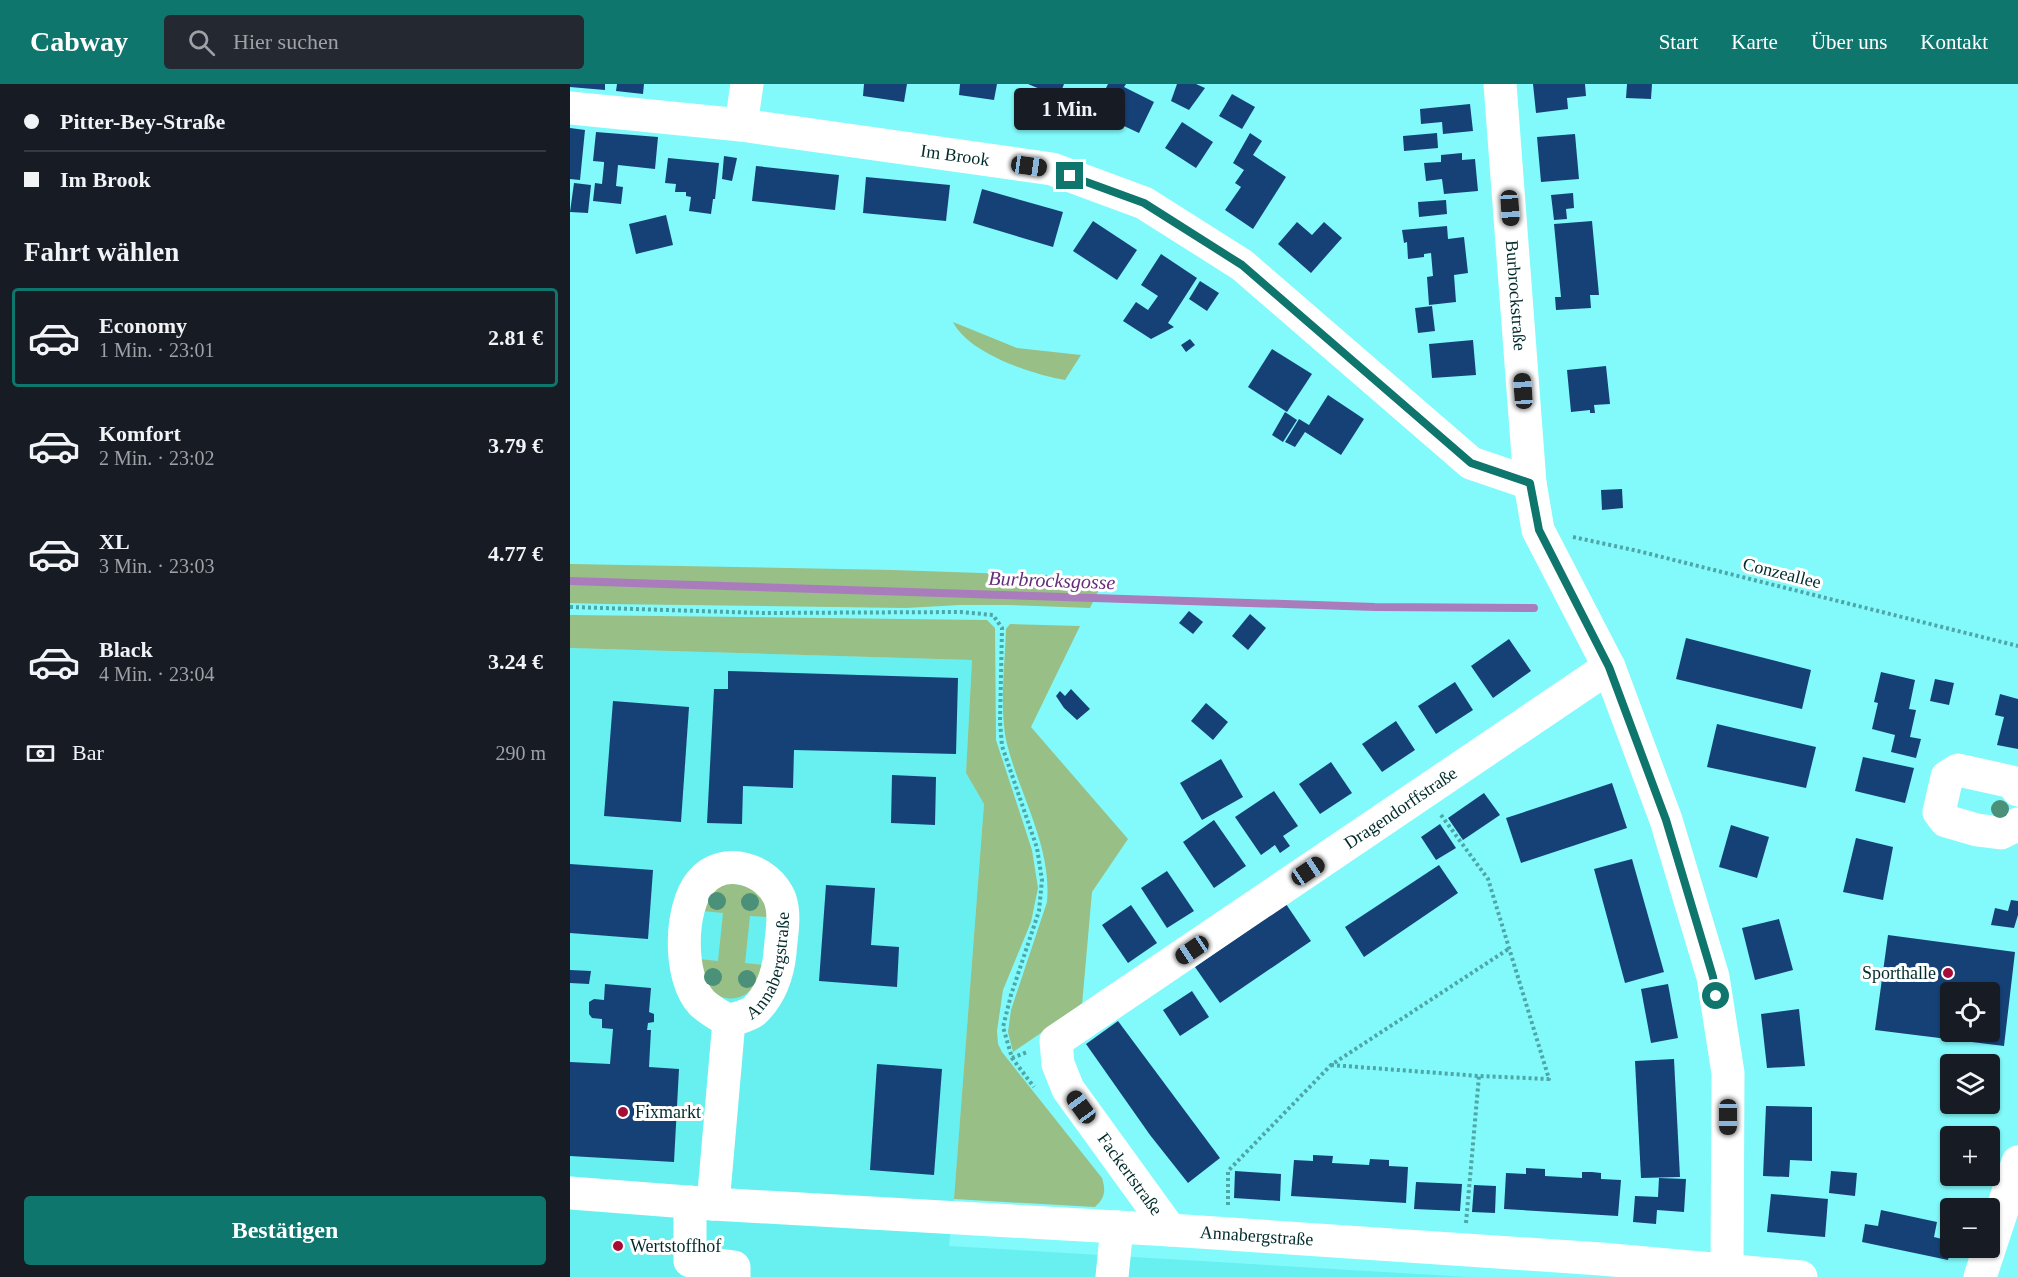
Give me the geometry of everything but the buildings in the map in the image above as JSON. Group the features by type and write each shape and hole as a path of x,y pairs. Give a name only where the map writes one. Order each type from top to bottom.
{"street":[{"path":"741,125 747,84"},
{"name":"Burbrockstraße","path":"1500,84 1530,483 1539,530 1609,667 1666,820 1713,977 1728,1073 1727,1269"},
{"name":"Im Brook","path":"570,108 741,125 1052,169 1144,203 1242,265 1471,463 1530,483"},
{"name":"Dragendorffstraße","path":"1068,1089 1058,1064 1056,1041 1609,667"},
{"path":"2018,790 2012,782 1958,770 1947,777 1939,812 1946,821 1977,830 2001,833 2018,824"},
{"name":"Annabergstraße","path":"701,1203 729,1021"},
{"name":"Fackertstraße","path":"1068,1089 1170,1230"},
{"path":"1980,1277 2018,1162"},
{"name":"Annabergstraße","path":"570,1193 701,1203 1170,1230 1464,1251 1600,1268 1727,1269 1801,1277"},
{"path":"701,1203 690,1261 734,1267 734,1277"},
{"path":"1112,1277 1117,1227"}],"path":[{"name":"Conzeallee","path":"1539,530 1638,551 2018,646"},
{"path":"570,607 763,613 961,612 993,615 1002,628 1000,722 1002,746 1037,848 1042,880 1039,911 1011,995"},
{"path":"1330,1065 1549,1079 1488,879 1424,792"},
{"path":"1227,1234 1228,1171 1330,1065 1510,948"},
{"path":"1464,1251 1479,1076"}],"shaded area":[{"path":"570,648 972,660 966,773 984,804 949,1246 1468,1277 570,1277"}],"green space":[{"path":"953,322 1017,348 1081,355 1065,380 1036,373 987,353 961,333"},
{"path":"570,564 893,570 1105,577 1090,608 1008,605 906,608 605,604 570,603"},
{"path":"570,615 987,620 995,628 996,740 1032,850 1038,888 1031,922 1003,990 997,1031 998,1044 1102,1178 1104,1194 1095,1207 954,1199 984,804 966,773 972,660 570,648"},
{"path":"1010,624 1080,626 1031,727 1128,839 1092,892 1082,1005 1013,1052 1008,1032 1011,1010 1047,902 1047,882 1040,842 1007,744 1005,731 1003,702 1006,629"},
{"path":"723,882 759,888 769,917 750,916 745,963 765,965 755,986 737,998 722,997 706,986 699,959 718,961 723,913 703,911 705,898"}],"waterway":[{"name":"Burbrocksgosse","path":"570,581 1375,607 1534,608"}],"place":[{"name":"Sporthalle","path":"1948,973"},
{"name":"Fixmarkt","path":"623,1112"},
{"name":"Wertstoffhof","path":"618,1246"}],"route":[{"path":"1070,176 1144,203 1242,265 1471,463 1530,483 1539,530 1609,667 1666,820 1713,977 1716,996"}]}
